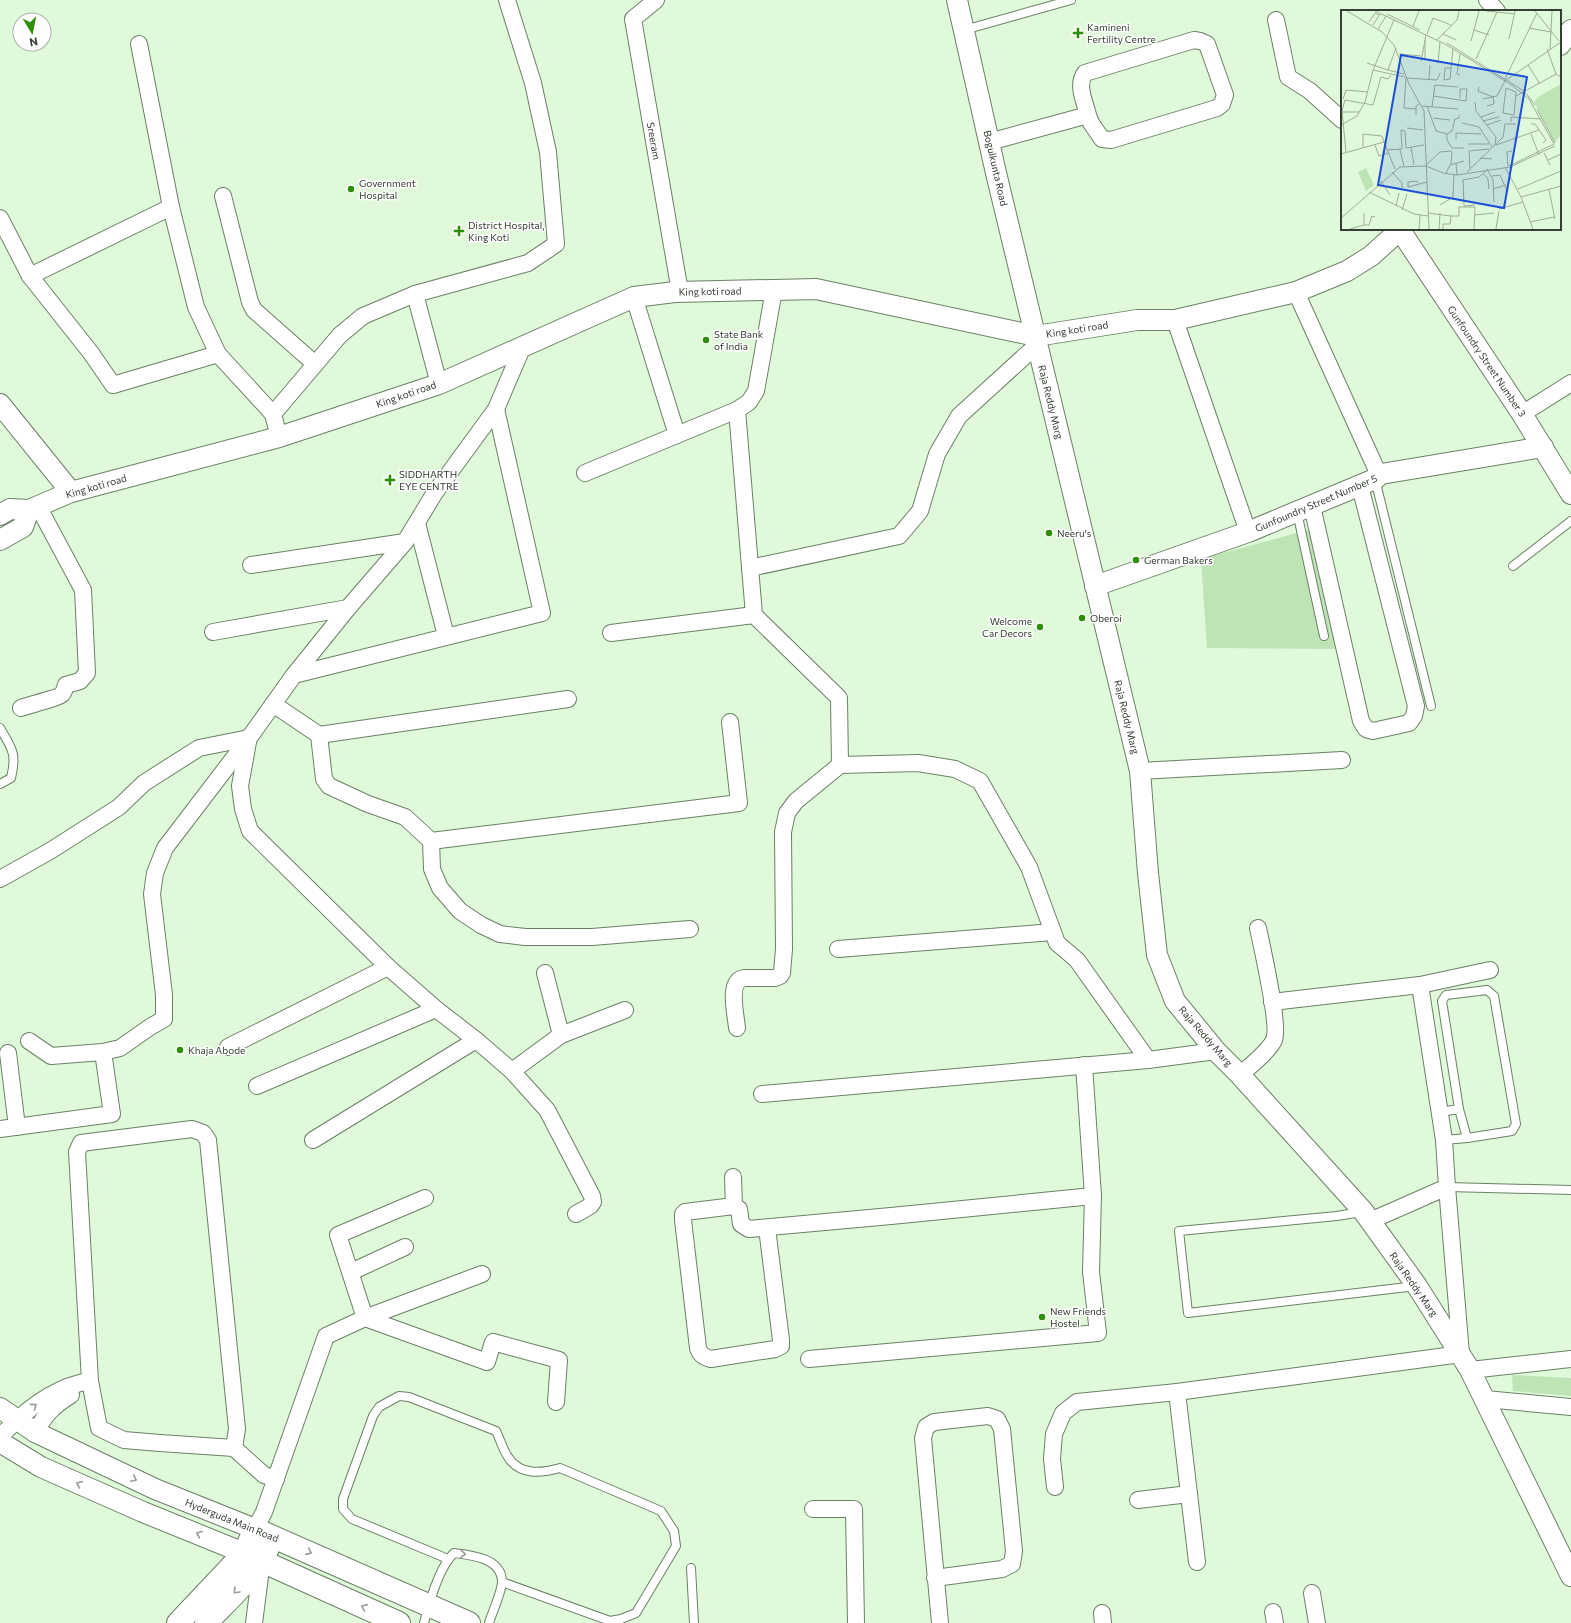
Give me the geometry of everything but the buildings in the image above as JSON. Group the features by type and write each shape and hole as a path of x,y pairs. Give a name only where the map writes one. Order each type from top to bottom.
{"main road":[{"path":"206,1623 243,1584 264,1526"},
{"name":"Hyderguda Main Road","path":"264,1526 427,1614 469,1623"},
{"path":"178,1623 253,1557"},
{"path":"253,1557 400,1623"}],"street":[{"path":"273,414 340,335 363,316 415,294 528,263 556,244 548,152 533,83 507,0"},
{"name":"Sreeram","path":"656,0 634,19 680,292"},
{"name":"Bogulkunta Road","path":"957,0 989,142 1037,340"},
{"path":"1487,0 1497,10"},
{"path":"1276,20 1288,76 1310,91 1341,119"},
{"path":"1561,44 1571,30"},
{"path":"1194,40 1207,44 1225,95 1222,104 1217,108 1111,140 1102,138 1091,123 1088,115 1080,85 1081,78 1085,73 1194,40"},
{"path":"139,44 171,207 196,307 218,354 273,414 279,437"},
{"path":"989,142 1088,115"},
{"path":"223,196 252,306 259,315 315,364"},
{"path":"30,276 171,207"},
{"path":"0,218 30,276 91,353 113,385 218,354"},
{"name":"King koti road","path":"0,515 10,509 34,508 72,492 279,437 439,384 634,297 680,292 816,289 1037,340 1137,320 1175,320 1296,292 1347,271 1371,256 1400,230"},
{"name":"Gunfoundry Street Number 3","path":"1400,230 1522,414 1571,494"},
{"path":"585,474 737,410 749,402 756,391 774,290"},
{"path":"1296,292 1372,480 1416,706 1414,716 1409,722 1373,731 1366,729 1361,721 1305,509"},
{"path":"415,294 439,384"},
{"path":"634,297 677,435"},
{"path":"1175,320 1248,532"},
{"path":"750,568 899,536 920,511 937,454 959,416 1037,340"},
{"name":"Raja Reddy Marg","path":"1037,340 1140,771 1148,873 1157,955 1175,1001 1216,1051 1240,1075 1367,1216 1417,1286 1466,1362 1571,1576"},
{"path":"29,1041 51,1056 104,1052 120,1048 164,1019 164,995 152,894 155,873 164,848 249,738 294,675 348,608 405,542 434,494 496,410 523,346"},
{"path":"1522,414 1571,383"},
{"path":"0,404 72,492"},
{"path":"294,675 542,613 496,410"},
{"path":"737,410 754,615 839,698 840,765"},
{"name":"Gunfoundry Street Number 5","path":"1095,586 1248,532 1372,480 1543,447"},
{"path":"0,540 23,527 34,508 83,590 87,673 80,681 66,685 62,695 21,708"},
{"path":"417,523 446,636"},
{"path":"251,566 405,542"},
{"path":"213,632 348,608"},
{"path":"611,633 754,615"},
{"path":"273,704 319,735 568,699"},
{"path":"431,841 739,803 730,722"},
{"path":"319,735 324,778 329,786 368,804 405,817 431,841 432,869 440,888 460,911 481,925 500,934 525,937 592,937 690,929"},
{"path":"0,879 50,851 119,808 144,783 199,748 249,738"},
{"path":"249,738 240,786 243,809 250,831 388,967 512,1072 547,1110 592,1196 593,1202 590,1206 576,1214"},
{"path":"1140,771 1342,760"},
{"path":"737,1028 734,993 737,982 744,978 775,978 780,976 782,973 784,949 783,832 787,813 796,801 840,765 918,763 955,769 980,781 1029,867 1057,943 1077,960 1148,1060"},
{"path":"1240,1075 1274,1042 1276,1035 1272,1002 1258,928"},
{"path":"838,949 1053,932"},
{"path":"228,1047 388,967"},
{"path":"1272,1002 1420,985 1490,970"},
{"path":"545,973 562,1035"},
{"path":"1420,985 1444,1140 1447,1187 1466,1362"},
{"path":"257,1086 436,1009"},
{"path":"512,1072 562,1035 625,1010"},
{"path":"312,1140 476,1040"},
{"path":"762,1094 1148,1060 1216,1051"},
{"path":"0,1129 112,1114 104,1052"},
{"path":"8,1053 17,1127"},
{"path":"809,1359 1098,1333 1091,1272 1093,1196 1084,1065"},
{"path":"234,1448 237,1429 236,1413 208,1140 203,1133 192,1130 81,1143 77,1152 91,1386 99,1428 124,1440 160,1444 234,1448 264,1475 276,1479"},
{"path":"733,1177 734,1206"},
{"path":"1367,1216 1447,1187"},
{"path":"767,1228 781,1346 718,1358 705,1358 700,1354 698,1348 683,1216 685,1212 734,1206 739,1209 741,1224 749,1229 1093,1196"},
{"path":"365,1318 338,1235 424,1198"},
{"path":"351,1272 405,1247"},
{"path":"264,1526 276,1479 326,1336 365,1318 482,1274"},
{"path":"365,1318 487,1362 493,1342 559,1360 556,1402"},
{"path":"1055,1487 1052,1459 1054,1434 1063,1413 1077,1402 1466,1362 1571,1358"},
{"path":"0,1437 16,1419 43,1400 84,1382 91,1386"},
{"path":"35,1432 48,1412 58,1403 91,1386"},
{"path":"1177,1392 1197,1562"},
{"path":"1484,1399 1571,1407"},
{"name":"Hyderguda Main Road","path":"0,1408 35,1432 155,1489 264,1526"},
{"path":"935,1578 1002,1569 1012,1564 1014,1551 1003,1437 1002,1429 997,1419 988,1416 934,1422 926,1427 923,1438 935,1578 940,1623"},
{"path":"0,1442 41,1467 143,1512 253,1557 254,1623"},
{"path":"1138,1500 1188,1494"},
{"path":"813,1509 854,1509 856,1623"},
{"path":"1312,1593 1317,1623"}],"lane":[{"path":"964,30 1071,0"},
{"path":"1372,480 1431,706"},
{"path":"1305,509 1324,636"},
{"path":"1513,566 1571,521"},
{"path":"0,728 12,750 14,760 11,778 0,784"},
{"path":"1444,1140 1467,1138 1512,1131 1516,1124 1494,996 1487,990 1446,995 1442,1001 1459,1109 1467,1138"},
{"path":"1440,1112 1459,1109"},
{"path":"1447,1187 1571,1190"},
{"path":"1367,1216 1337,1216 1180,1231 1188,1313 1417,1286"},
{"path":"448,1559 352,1518 344,1509 343,1499 372,1416 379,1407 399,1396 409,1398 496,1431 508,1458 518,1468 531,1472 547,1472 560,1468 661,1511 674,1531 676,1546 636,1613 621,1620 610,1621 502,1582"},
{"path":"427,1614 444,1564 454,1553 469,1555 489,1561 500,1570 502,1582 489,1623"},
{"path":"691,1568 694,1623"}],"green space":[{"path":"1326,525 1345,649 1207,648 1201,559"},
{"path":"1512,1375 1571,1378 1571,1396 1513,1391"}],"place":[{"name":"Kamineni Fertility Centre","path":"1078,33"},
{"name":"Government Hospital","path":"351,189"},
{"name":"District Hospital, King Koti","path":"459,231"},
{"name":"State Bank of India","path":"706,340"},
{"name":"SIDDHARTH EYE CENTRE","path":"390,480"},
{"name":"Neeru's","path":"1049,533"},
{"name":"German Bakers","path":"1136,560"},
{"name":"Oberoi","path":"1082,618"},
{"name":"Welcome Car Decors","path":"1040,627"},
{"name":"Khaja Abode","path":"180,1050"},
{"name":"New Friends Hostel","path":"1042,1317"}]}
